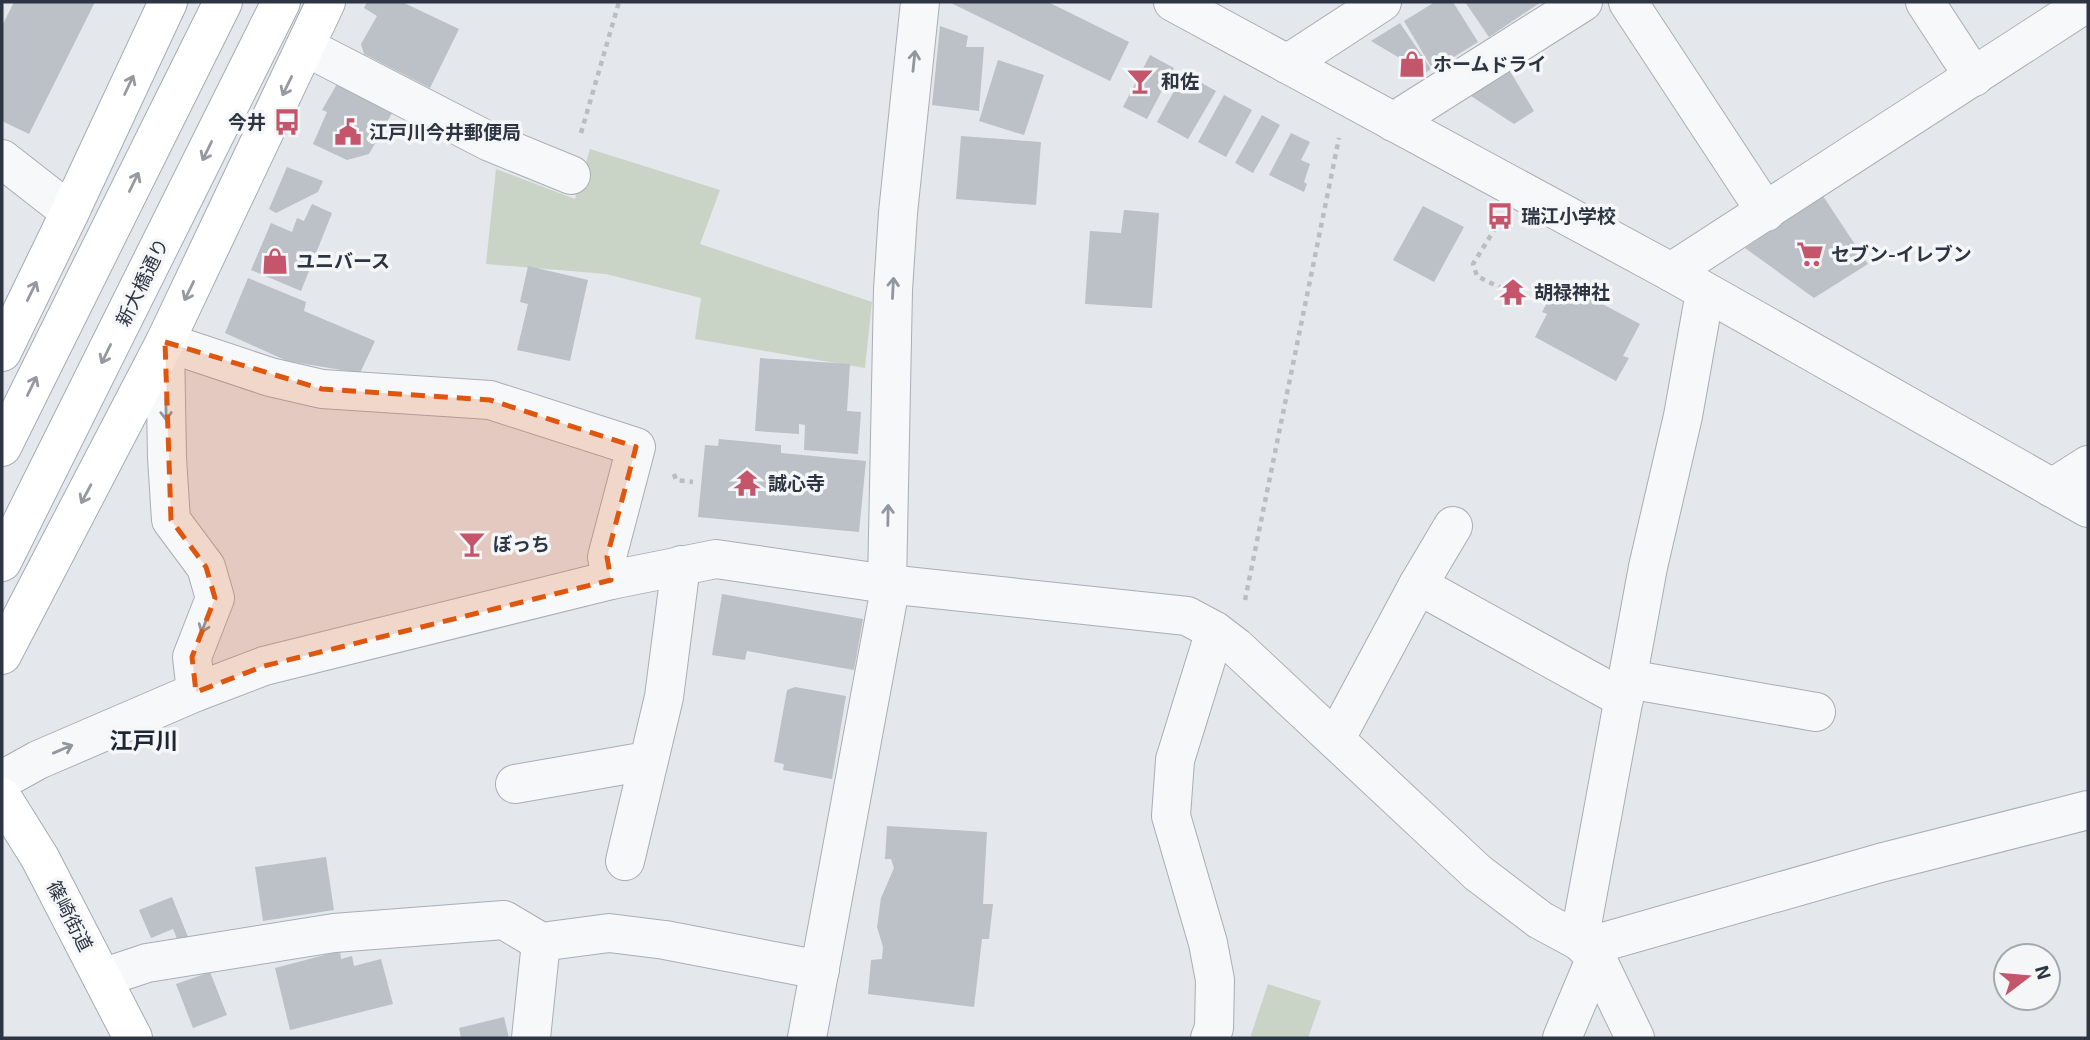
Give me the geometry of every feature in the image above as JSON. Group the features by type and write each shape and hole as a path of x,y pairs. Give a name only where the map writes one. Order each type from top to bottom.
{"main road":[{"path":"2,352 71,212 167,2"},
{"path":"2,447 223,2"},
{"name":"新大橋通り","path":"2,562 281,2"},
{"path":"2,655 165,342 326,2"},
{"name":"篠崎街道","path":"2,797 40,858 133,1038"}],"street":[{"path":"807,1038 889,583 893,290 920,2"},
{"path":"1173,2 1671,272 2088,508"},
{"path":"1287,64 1382,2"},
{"path":"1393,122 1583,2"},
{"path":"1628,2 1766,212"},
{"path":"1925,2 1974,77"},
{"path":"1671,272 2080,12"},
{"path":"306,47 490,142 571,175"},
{"path":"2,159 71,212"},
{"path":"1562,1038 1587,948 1626,689 1648,567 1683,416 1705,292"},
{"path":"196,692 192,657 215,598 206,567 171,520 165,342 270,377 322,389 490,400 636,447 607,557 611,580"},
{"path":"2052,488 2088,465"},
{"path":"1336,738 1418,585 1453,526"},
{"path":"2,780 38,760 196,692 264,666 611,580 716,559 889,583 1186,615 1226,639 1336,738 1478,873 1541,920 1587,948 1635,1038"},
{"path":"625,861 664,697 681,565"},
{"path":"1418,585 1626,689 1816,712"},
{"path":"1210,1038 1214,1028 1215,980 1208,943 1171,816 1175,760 1226,639"},
{"path":"515,784 648,761"},
{"path":"1587,948 1880,863 2088,810"},
{"path":"102,978 147,963 334,933 504,920 541,942 609,933 665,940 820,970"},
{"path":"531,1038 541,942"}],"path":[{"path":"571,175 591,93 619,2"},
{"path":"1226,639 1347,96"},
{"path":"1496,227 1474,264 1477,276 1503,289"}],"highlighted area":[{"path":"165,342 322,389 490,400 636,447 607,557 611,580 264,666 196,692 192,657 215,598 206,567 171,520"}],"green space":[{"path":"590,149 720,190 700,244 872,302 865,368 695,339 701,298 606,274 486,264 496,169 575,199"},
{"path":"1268,984 1321,1001 1308,1038 1250,1038"}],"building":[{"path":"14,2 95,2 29,134 2,121 2,26"},
{"path":"367,2 402,2 459,29 430,88 364,54 361,44 377,16 364,8"},
{"path":"949,2 1048,2 1129,42 1110,81"},
{"path":"1435,2 1453,2 1478,42 1433,70 1404,21"},
{"path":"1465,2 1541,2 1489,37"},
{"path":"1400,23 1431,69 1425,73 1371,41"},
{"path":"940,26 968,36 966,47 984,47 979,111 932,105"},
{"path":"1150,55 1174,68 1147,119 1123,107"},
{"path":"998,60 1044,75 1024,135 979,121"},
{"path":"1508,68 1534,111 1514,124 1468,94"},
{"path":"1184,73 1216,91 1188,139 1157,122"},
{"path":"337,84 392,113 369,154 347,160 313,144 327,112 322,110"},
{"path":"1224,95 1252,110 1226,157 1198,142"},
{"path":"1262,115 1280,125 1253,173 1235,163"},
{"path":"1291,133 1310,142 1301,160 1310,164 1304,192 1269,175"},
{"path":"961,136 1041,142 1036,205 956,199"},
{"path":"287,167 323,181 318,192 276,213 269,209"},
{"path":"1823,196 1868,264 1814,298 1745,248"},
{"path":"312,204 332,213 301,291 251,270 271,223 292,232 297,218 304,221"},
{"path":"1423,206 1464,227 1434,282 1393,260"},
{"path":"1124,210 1159,213 1152,308 1085,304 1090,231 1121,233"},
{"path":"528,266 588,280 570,361 517,350 528,304 520,302"},
{"path":"248,278 306,302 304,311 375,341 360,373 287,361 225,333"},
{"path":"1559,281 1640,324 1623,356 1629,358 1616,381 1535,337 1547,314 1542,312"},
{"path":"1508,284 1520,289 1516,299 1504,294"},
{"path":"760,358 850,364 847,411 861,412 858,454 804,450 805,425 799,424 799,434 755,431"},
{"path":"719,439 781,445 781,453 866,461 859,532 698,517 705,445 718,446"},
{"path":"722,594 863,619 854,670 747,651 745,660 712,655"},
{"path":"795,687 846,696 832,779 783,770 784,764 774,762 787,690"},
{"path":"887,826 987,832 983,904 993,904 989,939 982,939 974,1007 868,994 871,960 882,959 883,947 877,927 881,898 894,868 891,859 885,859"},
{"path":"326,857 334,910 263,921 255,867"},
{"path":"172,897 188,937 178,941 173,929 151,938 139,910"},
{"path":"340,951 341,959 352,956 354,966 381,959 393,1004 290,1030 275,968"},
{"path":"210,972 227,1015 193,1028 176,984"},
{"path":"504,1017 509,1038 461,1038 459,1028"}],"place":[{"name":"ホームドライ","path":"1412,64"},
{"name":"和佐","path":"1140,81"},
{"name":"今井","path":"287,122"},
{"name":"江戸川今井郵便局","path":"348,132"},
{"name":"瑞江小学校","path":"1500,216"},
{"name":"セブン-イレブン","path":"1810,254"},
{"name":"ユニバース","path":"275,261"},
{"name":"胡禄神社","path":"1513,292"},
{"name":"誠心寺","path":"747,483"},
{"name":"ぼっち","path":"472,544"}],"district":[{"name":"江戸川","path":"144,741"}]}
